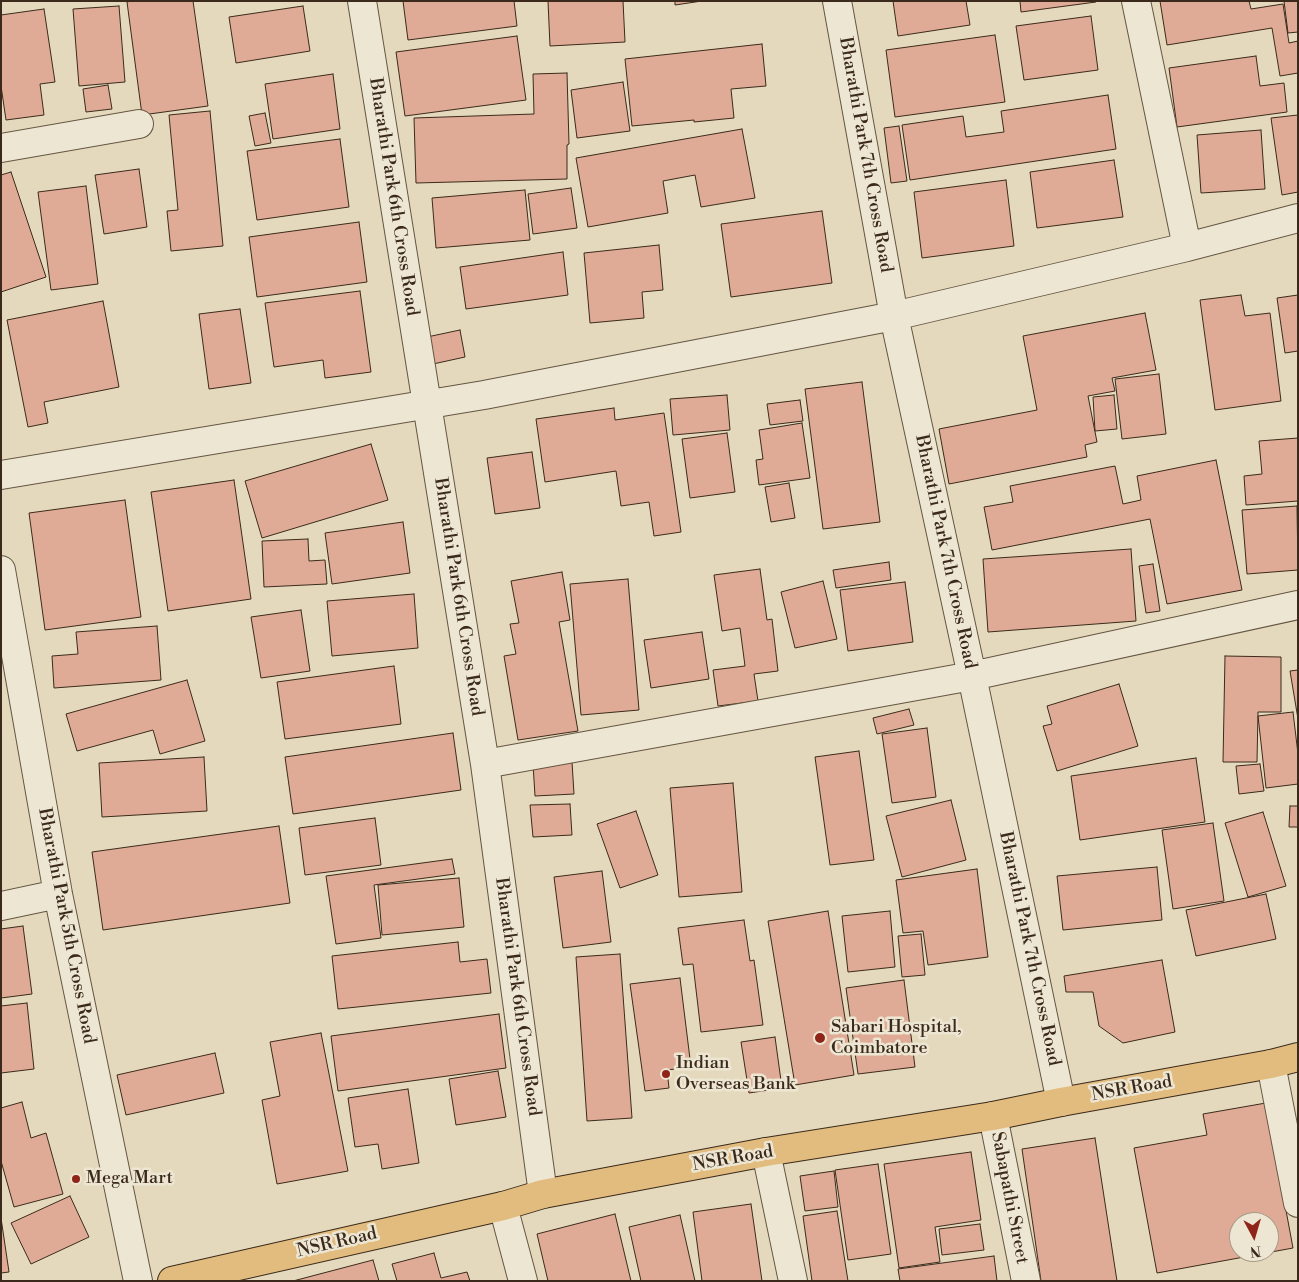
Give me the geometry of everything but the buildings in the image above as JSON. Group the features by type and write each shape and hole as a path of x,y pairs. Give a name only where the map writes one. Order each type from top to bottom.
{"main road":[{"name":"NSR Road","path":"172,1281 232,1274 503,1206 543,1194 766,1152 993,1116 1271,1064 1298,1057"}],"street":[{"name":"Bharathi Park 6th Cross Road","path":"362,1 485,764 543,1194"},
{"name":"Bharathi Park 7th Cross Road","path":"837,1 894,316 1061,1102"},
{"path":"1136,1 1187,247"},
{"path":"1,148 139,124"},
{"path":"1,476 426,405 894,316 1187,247 1298,218"},
{"name":"Bharathi Park 5th Cross Road","path":"1,570 58,894 138,1281"},
{"path":"485,764 972,676 1298,605"},
{"path":"1,906 58,894"},
{"path":"1271,1064 1298,1203"},
{"name":"Sabapathi Street","path":"993,1116 1026,1281"},
{"path":"766,1152 793,1281"},
{"path":"503,1206 523,1281"}],"place":[{"name":"Sabari Hospital, Coimbatore","path":"820,1038"},
{"name":"Indian Overseas Bank","path":"666,1074"},
{"name":"Mega Mart","path":"76,1179"}]}
